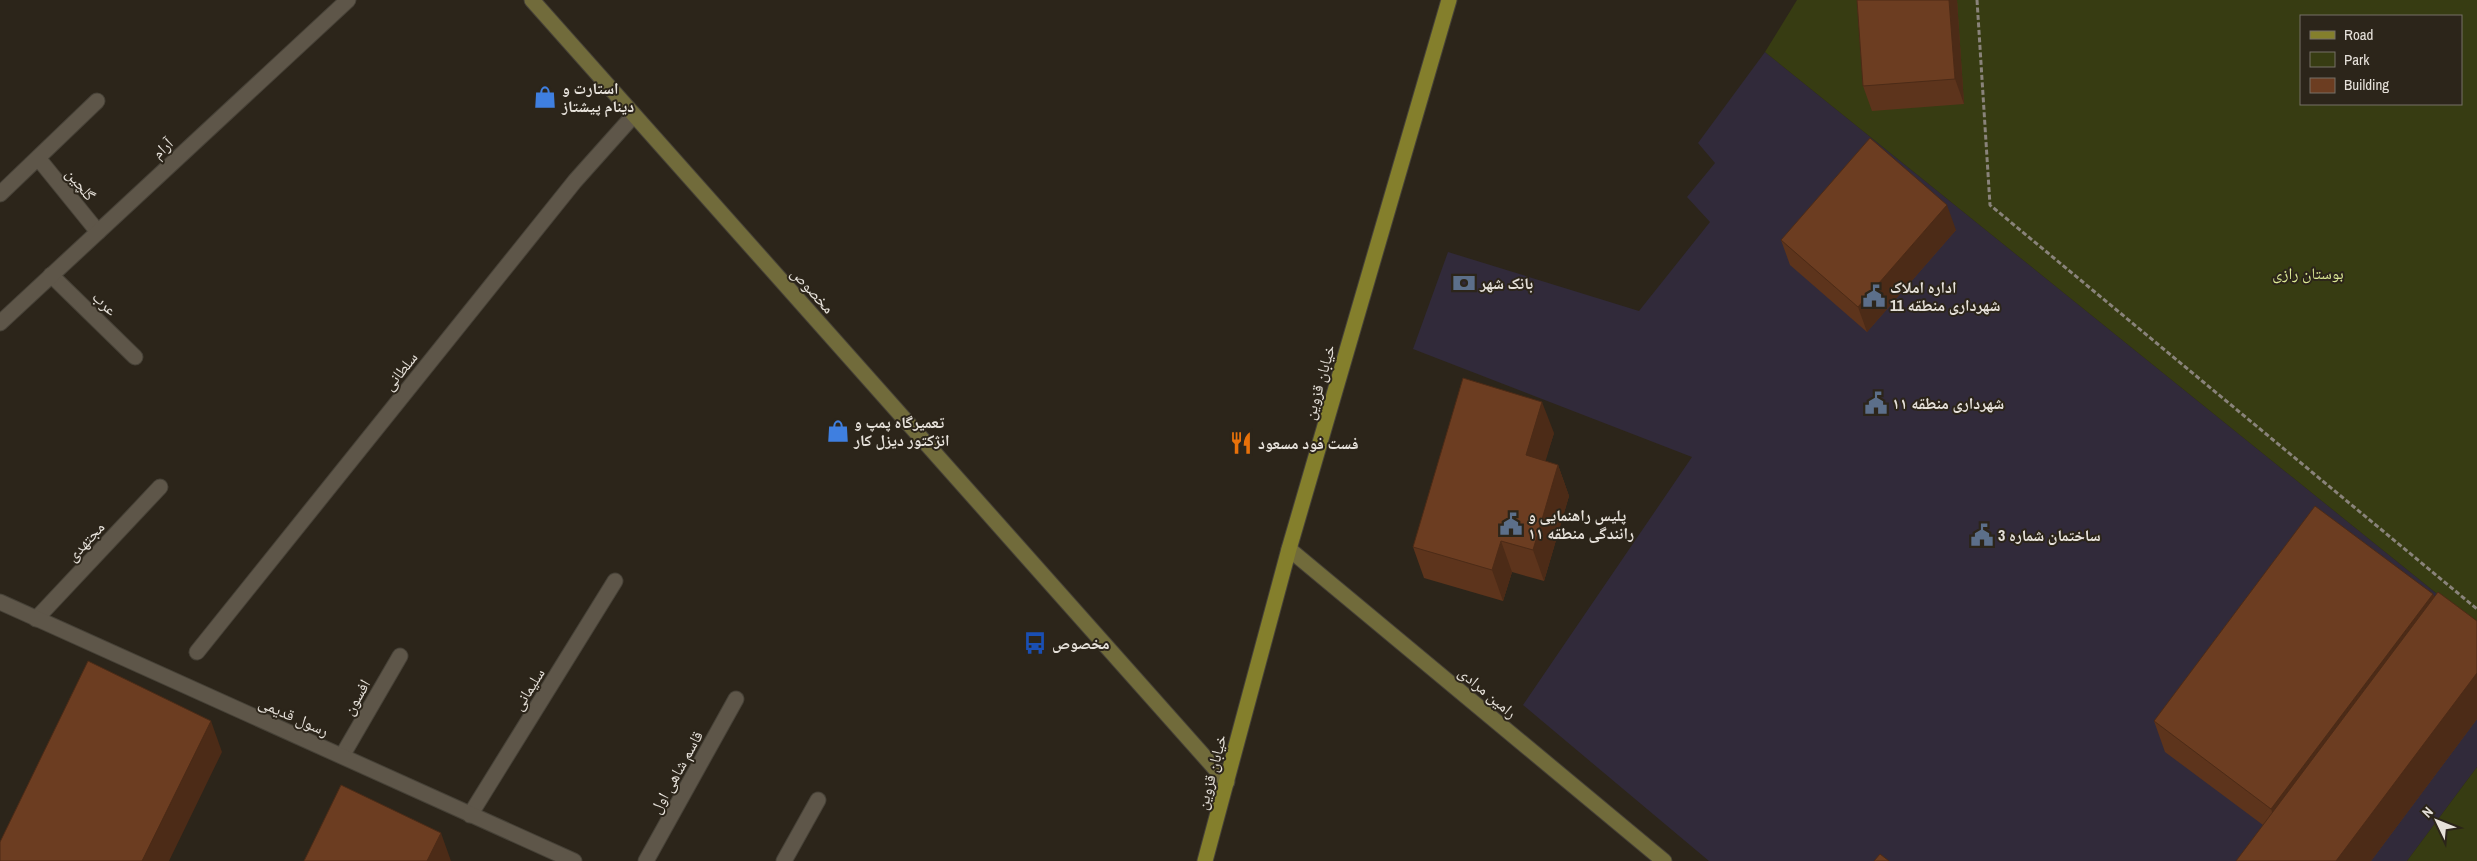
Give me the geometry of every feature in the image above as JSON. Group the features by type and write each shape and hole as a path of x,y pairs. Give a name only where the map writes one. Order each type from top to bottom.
{"main road":[{"name":"مخصوص","path":"532,0 1227,782"},
{"name":"خیابان قزوین","path":"1205,861 1289,549 1448,0"},
{"name":"رامین مرادی","path":"1289,549 1664,861"}],"street":[{"name":"آرام","path":"0,323 348,0"},
{"path":"0,194 97,101"},
{"name":"سلطانی","path":"196,652 575,181 634,115"},
{"name":"گلچین","path":"38,158 98,232"},
{"name":"عرب","path":"51,275 135,357"},
{"name":"مجتهدی","path":"36,619 160,487"},
{"name":"سلیمانی","path":"470,814 615,581"},
{"name":"رسول قدیمی","path":"0,602 574,861"},
{"name":"افسون","path":"342,756 400,656"},
{"name":"قاسم شاهی اول","path":"646,861 736,699"},
{"path":"784,861 818,800"}],"path":[{"path":"1977,0 1990,205 2477,610"}],"shaded area":[{"name":"شهرداری منطقه ۱۱","path":"1765,52 2477,626 2477,767 2407,861 1709,861 1523,705 1692,457 1413,349 1448,252 1639,311 1710,222 1687,197 1715,163 1698,143"}],"green space":[{"name":"بوستان رازی","path":"1797,0 2477,0 2477,626 1765,52"},
{"path":"2477,767 2477,861 2407,861"}],"building":[{"path":"1857,0 1949,0 1955,79 1863,86"},
{"path":"1870,138 1947,205 1858,307 1781,240"},
{"path":"1463,378 1542,402 1526,455 1558,465 1533,550 1501,541 1492,570 1413,547"},
{"path":"2315,506 2433,594 2271,809 2154,721"},
{"path":"2438,592 2477,621 2477,673 2336,861 2236,861"},
{"path":"88,661 211,721 142,861 0,861 0,842"},
{"path":"341,785 441,833 427,861 304,861"},
{"path":"1880,854 1889,861 1874,861"}],"place":[{"name":"استارت و دینام پیشتاز","path":"545,97"},
{"name":"بانک شهر","path":"1464,283"},
{"name":"اداره املاک شهرداری منطقه 11","path":"1874,296"},
{"name":"شهرداری منطقه ۱۱","path":"1876,403"},
{"name":"تعمیرگاه پمپ و انژکتور دیزل کار","path":"838,431"},
{"name":"فست فود مسعود","path":"1241,443"},
{"name":"پلیس راهنمایی و رانندگی منطقه ۱۱","path":"1511,524"},
{"name":"ساختمان شماره 3","path":"1982,535"},
{"name":"مخصوص","path":"1035,643"}]}
